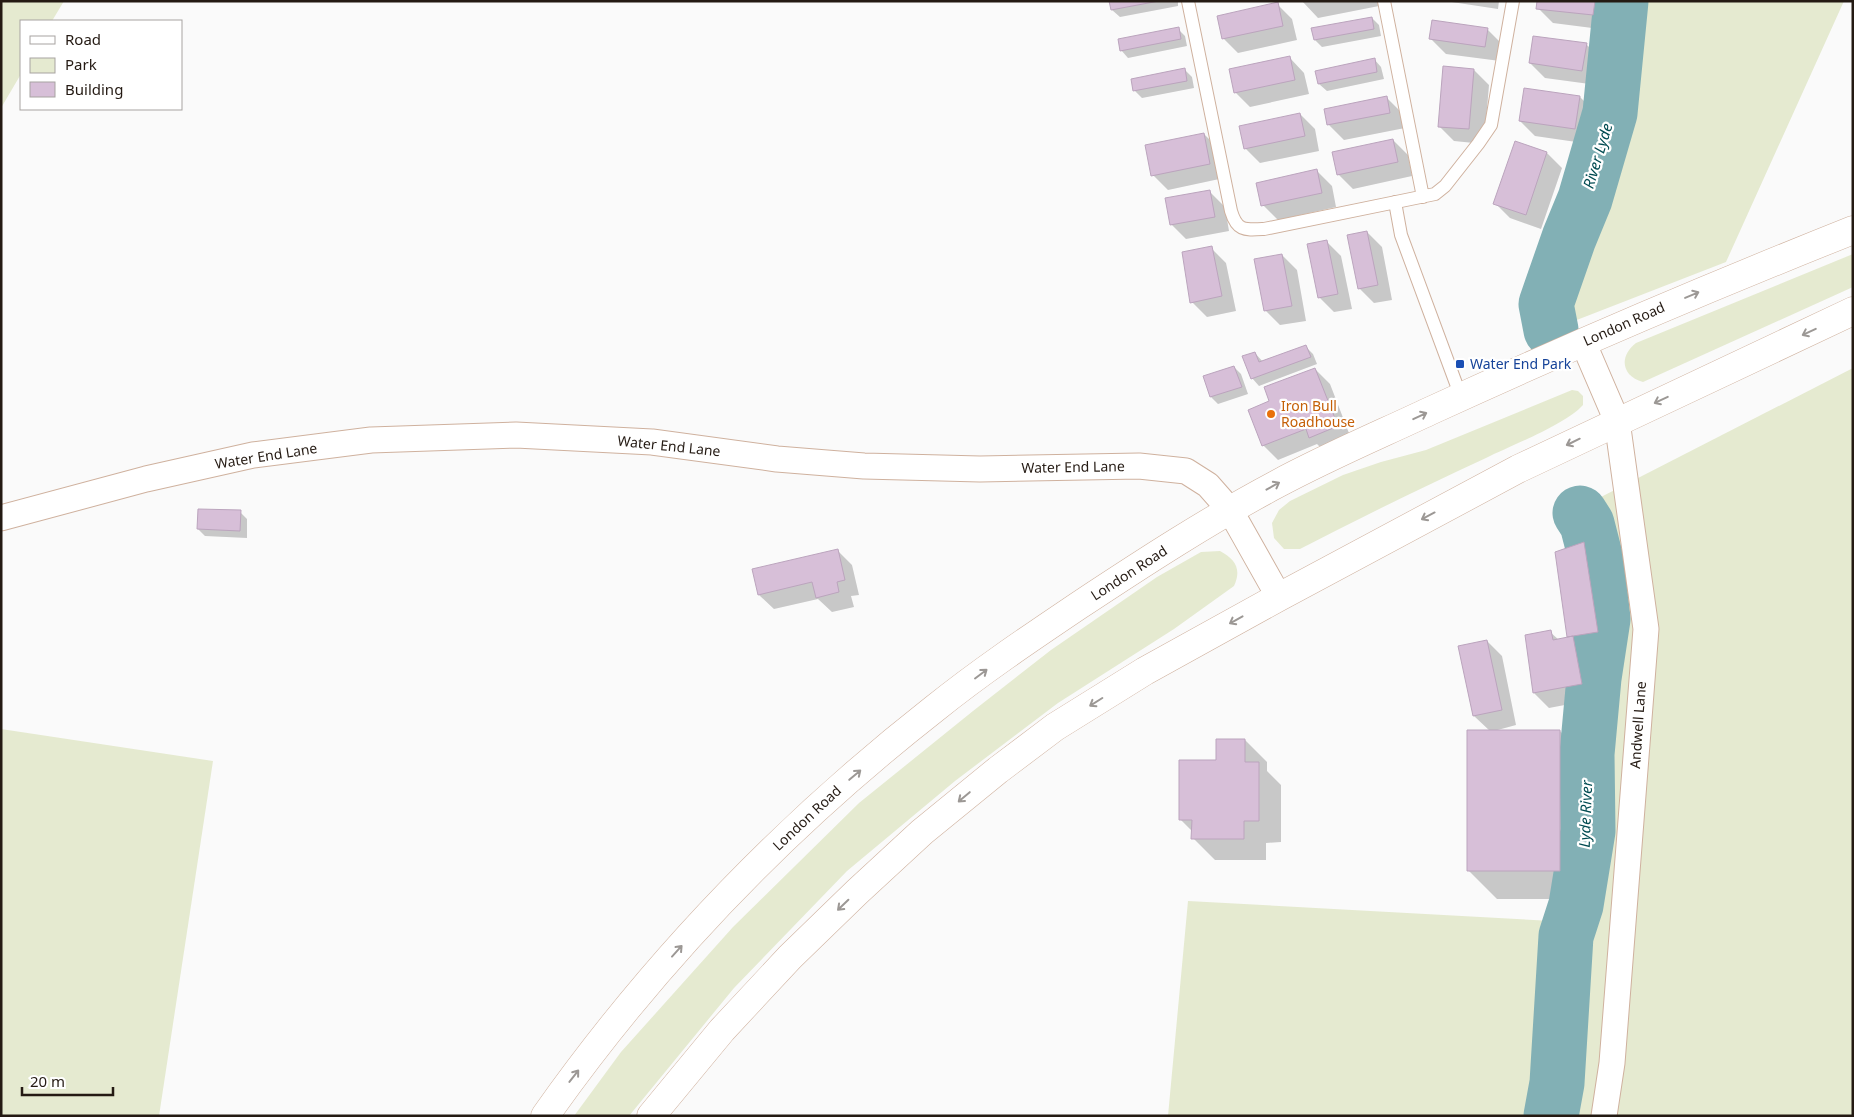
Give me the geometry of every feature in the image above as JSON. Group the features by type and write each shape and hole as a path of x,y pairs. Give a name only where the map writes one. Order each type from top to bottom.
{"main road":[{"name":"London Road","path":"545,1116 565,1087 634,999 689,937 771,851 843,785 933,710 1010,652 1121,578 1230,510 1280,482 1582,342 1697,292 1853,230"},
{"path":"651,1116 722,1030 790,957 857,892 937,820 998,770 1055,727 1145,672 1278,596 1518,469 1853,311"}],"street":[{"name":"Andwell Lane","path":"1582,342 1617,421 1646,629 1613,1054 1604,1116"},
{"name":"Water End Lane","path":"1,518 146,479 253,455 371,440 516,436 652,442 777,458 864,466 980,469 1140,466 1186,471 1208,485 1230,510 1278,596"}],"lane":[{"path":"1188,1 1231,211 1235,223 1240,227 1251,230 1423,197 1435,194 1445,186 1478,144 1490,125 1513,1"},
{"path":"1384,1 1423,197"},
{"path":"1395,202 1401,235 1460,397"}],"green space":[{"path":"1,1 64,1 53,20 20,20 20,76 1,108"},
{"path":"1619,1 1844,1 1726,262 1551,330 1546,304 1610,113"},
{"path":"1853,254 1853,287 1643,382 1630,375 1627,370 1625,359 1636,343"},
{"path":"1853,368 1853,1116 1168,1116 1188,901 1590,923 1601,497"},
{"path":"1572,390 1578,391 1583,396 1583,405 1564,420 1537,434 1416,491 1300,549 1284,549 1274,538 1272,523 1279,510 1290,501 1343,475 1426,450"},
{"path":"1220,551 1230,557 1236,565 1237,574 1234,586 1174,629 1058,703 955,781 847,871 734,988 629,1116 574,1116 621,1052 733,927 859,803 1051,650 1157,577 1201,552"},
{"path":"1,729 213,761 159,1116 1,1116"}],"building":[{"path":"1109,1 1159,1 1111,10"},
{"path":"1537,1 1595,1 1593,15 1536,9"},
{"path":"1278,2 1283,26 1222,39 1217,16"},
{"path":"1372,17 1374,29 1314,40 1311,28"},
{"path":"1432,20 1488,28 1485,47 1429,39"},
{"path":"1179,27 1181,39 1120,51 1118,39"},
{"path":"1533,36 1587,43 1582,71 1529,63"},
{"path":"1290,56 1295,80 1234,93 1229,69"},
{"path":"1375,58 1377,72 1318,84 1315,71"},
{"path":"1443,66 1474,69 1469,129 1438,127"},
{"path":"1185,68 1187,81 1133,91 1131,79"},
{"path":"1524,88 1580,96 1575,129 1519,121"},
{"path":"1387,96 1390,113 1327,125 1324,109"},
{"path":"1300,113 1305,136 1244,149 1239,126"},
{"path":"1204,133 1210,164 1151,176 1145,145"},
{"path":"1393,139 1398,162 1337,175 1332,152"},
{"path":"1515,141 1547,152 1526,215 1493,204"},
{"path":"1317,169 1322,193 1261,206 1256,183"},
{"path":"1210,190 1215,217 1170,225 1165,198"},
{"path":"1367,231 1378,285 1358,289 1347,235"},
{"path":"1327,240 1338,294 1318,298 1307,244"},
{"path":"1212,246 1222,296 1190,303 1182,252"},
{"path":"1282,254 1292,306 1264,311 1254,259"},
{"path":"1306,345 1311,357 1251,379 1242,356 1255,352 1259,362"},
{"path":"1234,366 1242,387 1210,397 1203,376"},
{"path":"1315,368 1338,426 1309,438 1306,429 1262,446 1248,410 1269,401 1264,387"},
{"path":"198,509 241,510 240,531 197,529"},
{"path":"1584,542 1598,632 1567,637 1555,552"},
{"path":"838,549 845,580 837,582 839,592 816,598 812,582 758,595 752,569"},
{"path":"1551,630 1553,640 1573,636 1582,684 1533,693 1525,635"},
{"path":"1487,640 1502,710 1473,716 1458,646"},
{"path":"1467,730 1560,730 1560,871 1467,871"},
{"path":"1216,739 1245,739 1245,762 1259,762 1259,821 1244,821 1244,839 1191,839 1192,820 1179,820 1179,760 1216,760"}],"waterway":[{"name":"River Lyde","path":"1551,330 1546,304 1585,199 1610,113 1621,1"},
{"name":"Lyde River","path":"1551,1116 1557,1083 1566,936 1576,905 1588,831 1587,754 1594,678 1603,619 1597,563 1587,524 1580,513"}],"place":[{"name":"Water End Park","path":"1460,364"},
{"name":"Iron Bull Roadhouse","path":"1271,414"}]}
